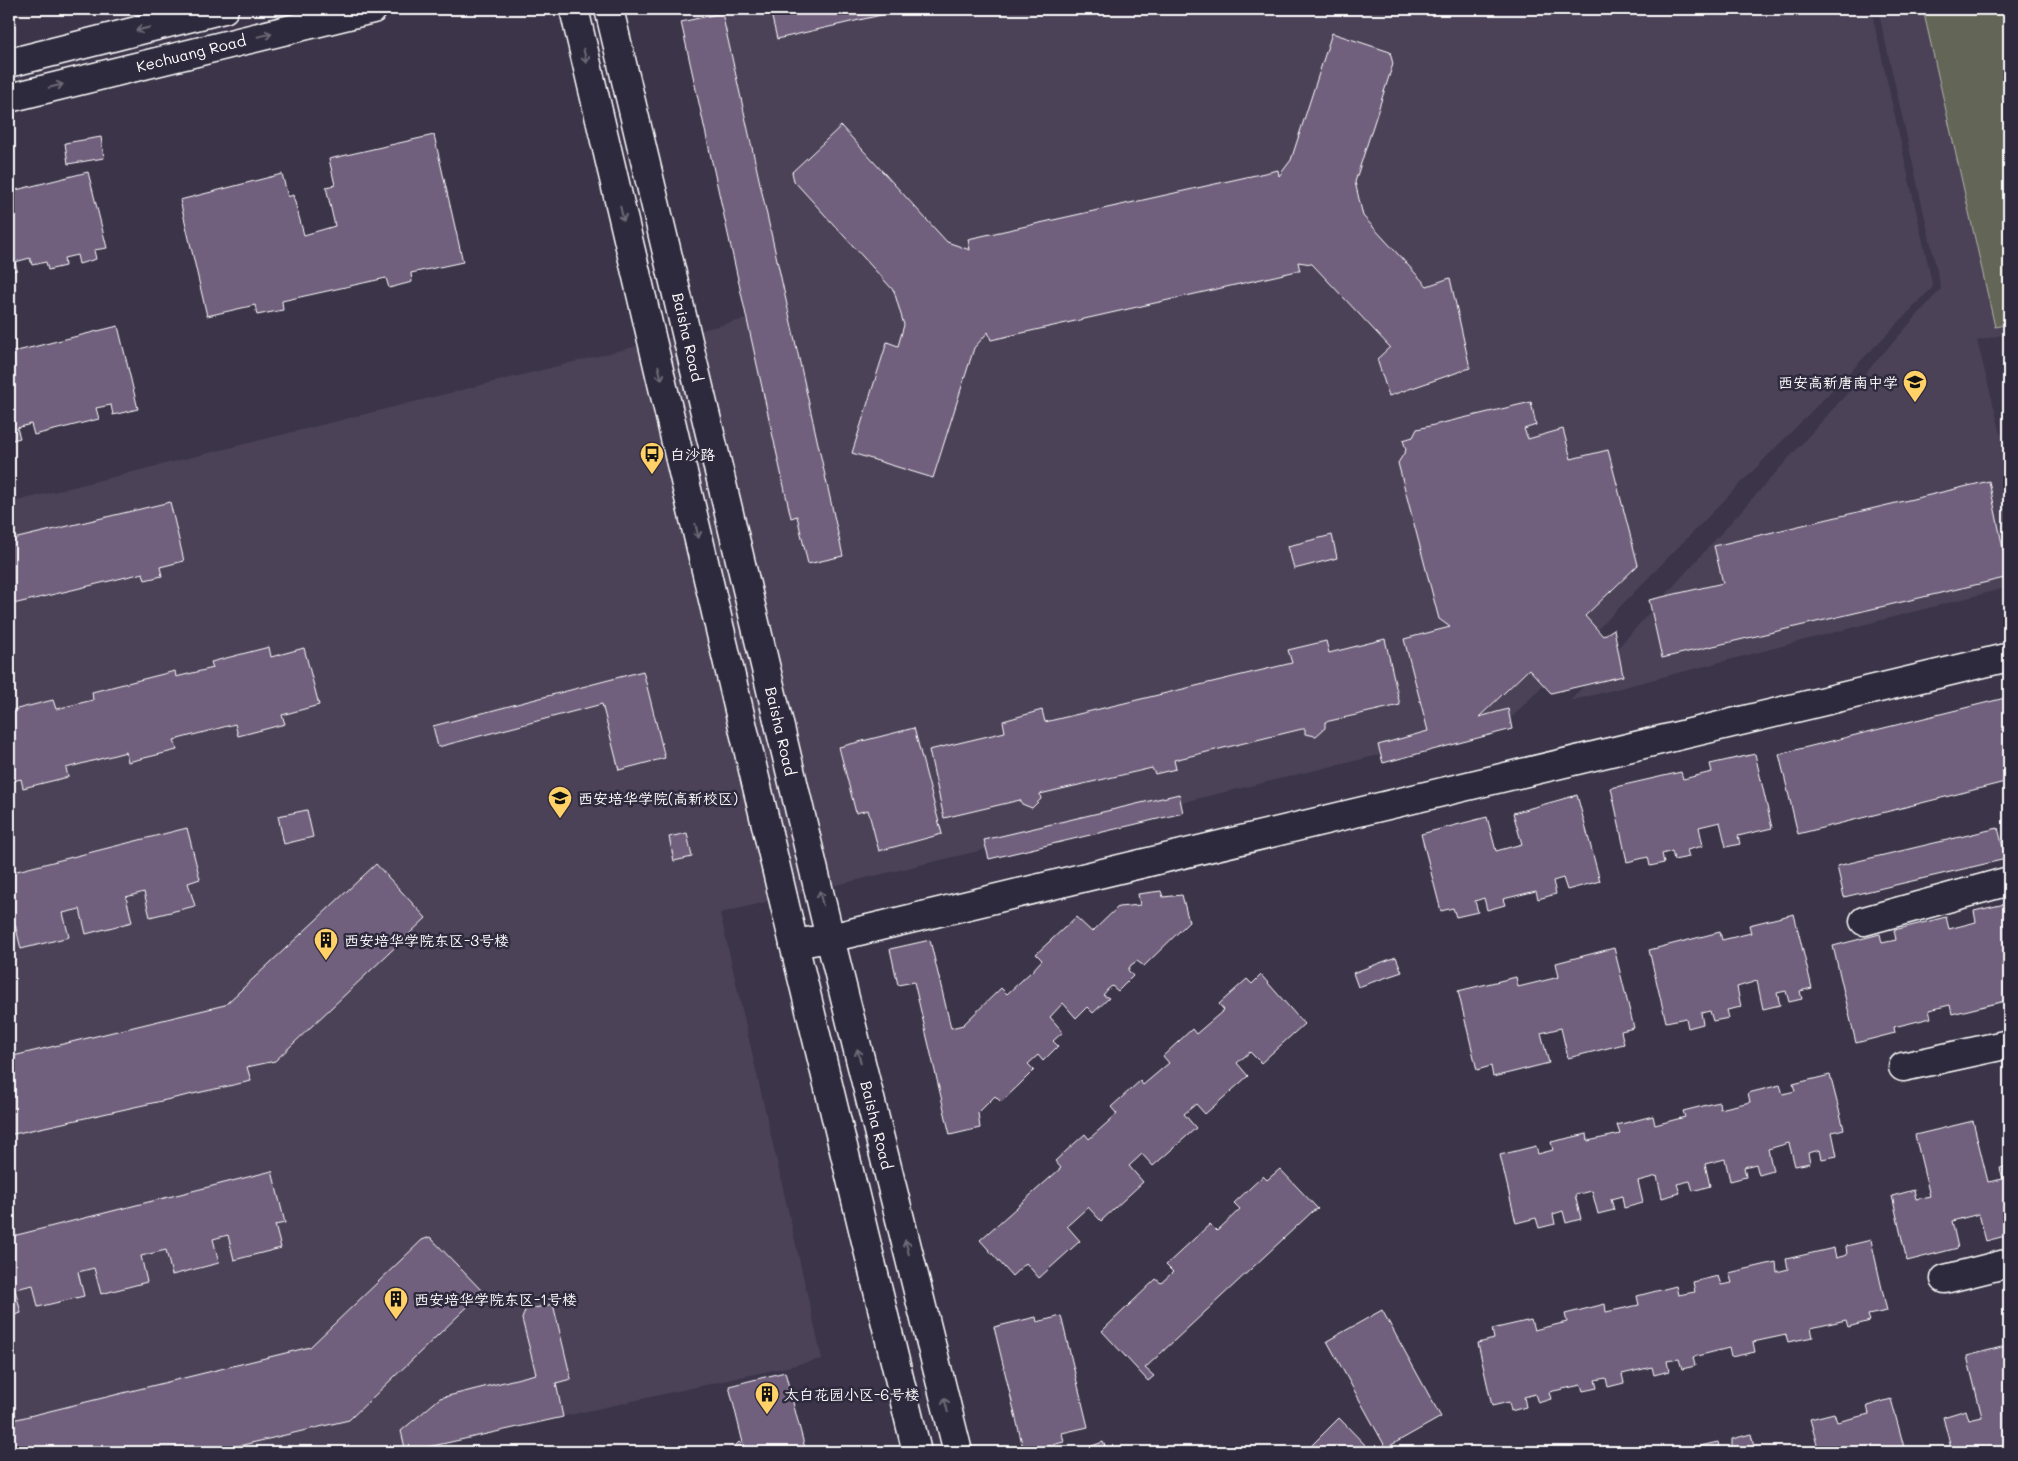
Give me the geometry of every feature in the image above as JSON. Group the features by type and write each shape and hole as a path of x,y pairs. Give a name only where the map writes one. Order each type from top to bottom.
{"street":[{"path":"9,63 224,9"},
{"name":"Kechuang Road","path":"9,98 374,9"},
{"path":"574,9 794,944 916,1452"},
{"name":"Baisha Road","path":"609,9 830,938 958,1452"},
{"path":"794,944 830,938 2009,657"},
{"path":"1864,921 2009,881"},
{"path":"1903,1067 2009,1044"},
{"path":"1945,1280 2009,1263"}],"shaded area":[{"name":"西安培华学院(高新校区)","path":"693,9 1871,9 1933,287 1504,725 720,913 822,1359 403,1452 9,1452 9,503 754,317"},
{"name":"西安高新唐南中学","path":"1878,9 2009,9 2009,333 1977,341 2009,466 2009,587 1570,701 1941,289"}],"green space":[{"path":"1923,9 2009,9 2009,324 1995,327"}],"building":[{"path":"770,9 907,9 777,39"},
{"path":"722,13 843,556 808,564 797,516 791,518 681,22"},
{"path":"1332,33 1390,52 1393,64 1355,182 1363,216 1427,286 1450,278 1470,368 1389,396 1377,359 1390,347 1312,264 1298,262 1300,271 991,340 988,332 974,348 933,478 852,453 887,342 898,346 904,325 894,291 794,181 792,172 841,126 947,242 970,250 968,239 1278,170 1279,176 1291,160"},
{"path":"434,135 463,262 411,273 412,282 389,288 386,278 282,301 283,310 257,315 255,305 207,316 180,200 282,174 288,197 293,195 304,235 335,226 326,187 335,185 329,159"},
{"path":"101,137 104,158 68,164 65,143"},
{"path":"88,172 107,248 94,250 96,259 79,264 77,255 64,258 65,266 48,270 46,262 32,265 30,258 15,262 17,270 9,272 9,183 12,191"},
{"path":"118,326 138,409 113,415 111,405 96,408 99,419 34,435 31,424 17,428 20,438 9,441 9,353"},
{"path":"1531,402 1536,425 1524,429 1528,439 1563,429 1571,459 1608,450 1638,565 1585,616 1603,636 1614,629 1623,676 1551,693 1529,669 1479,717 1508,709 1512,729 1383,763 1378,745 1428,731 1404,639 1450,627 1439,619 1398,463 1406,450 1403,440 1413,437 1417,429"},
{"path":"1989,481 2009,577 1662,658 1649,600 1723,583 1714,546"},
{"path":"170,502 184,561 160,567 162,576 145,580 143,573 9,605 9,540"},
{"path":"1332,535 1337,558 1294,569 1288,546"},
{"path":"1385,639 1400,705 1325,722 1325,728 1316,736 1305,734 1305,729 1302,729 1174,760 1176,769 1155,774 1152,768 1040,794 1041,799 1032,808 1022,804 1020,800 944,818 929,750 1005,732 1003,721 1042,710 1045,722 1292,663 1288,650 1326,641 1329,653"},
{"path":"269,647 271,657 304,648 319,705 282,715 285,724 238,736 235,724 174,740 177,750 128,762 126,752 66,768 68,777 23,788 21,779 9,782 9,711 53,700 56,709 93,700 92,692 175,671 176,677 213,668 211,662"},
{"path":"643,671 665,758 619,770 602,704 438,747 433,726"},
{"path":"2009,697 2009,781 1798,834 1779,754"},
{"path":"914,728 942,834 879,851 868,810 856,813 839,747"},
{"path":"1755,754 1772,828 1738,836 1740,844 1726,847 1720,822 1699,827 1703,846 1687,850 1689,857 1674,860 1672,851 1662,854 1664,863 1650,866 1648,857 1627,862 1611,788 1681,772 1683,779 1712,772 1710,764"},
{"path":"1179,794 1183,813 989,859 984,840"},
{"path":"1577,795 1600,881 1567,890 1563,878 1553,881 1556,894 1538,899 1536,891 1503,899 1505,905 1487,910 1484,898 1475,901 1478,912 1456,917 1453,908 1441,911 1421,834 1487,817 1496,851 1522,844 1513,813"},
{"path":"307,810 313,837 284,844 278,816"},
{"path":"187,828 200,879 188,883 195,906 150,917 144,892 126,897 132,922 86,934 80,909 63,913 69,937 21,949 15,924 9,925 9,873"},
{"path":"1998,828 2006,859 1844,897 1837,866"},
{"path":"687,833 692,857 674,861 669,837"},
{"name":"西安培华学院东区-3号楼","path":"376,864 426,918 275,1061 247,1067 251,1081 9,1135 9,1057 225,1005"},
{"path":"1161,891 1163,897 1182,895 1189,922 1144,966 1137,961 1131,965 1128,970 1133,976 1118,991 1112,986 1108,989 1103,995 1109,998 1093,1013 1087,1007 1076,1018 1063,1003 1050,1017 1063,1032 1053,1041 1058,1046 1043,1061 1038,1055 1028,1064 1034,1070 1001,1102 995,1096 978,1113 980,1128 950,1135 914,982 898,985 890,949 930,940 951,1028 963,1025 1001,988 1007,994 1042,960 1036,954 1076,917 1092,932 1118,907 1140,905 1138,894"},
{"path":"2009,903 2009,1000 1952,1014 1950,1005 1929,1010 1931,1018 1894,1027 1895,1033 1856,1043 1833,946 1880,934 1882,943 1896,940 1894,930 1946,917 1949,929 1976,922 1974,911"},
{"path":"1794,914 1812,988 1800,991 1802,999 1789,1002 1786,991 1777,993 1780,1005 1763,1009 1757,981 1737,987 1741,1007 1727,1010 1729,1018 1713,1021 1710,1011 1701,1013 1703,1024 1688,1028 1686,1018 1666,1022 1649,950 1720,932 1722,940 1751,933 1749,925"},
{"path":"1614,948 1634,1028 1621,1031 1624,1044 1568,1058 1561,1028 1541,1033 1549,1063 1493,1077 1491,1066 1477,1070 1458,991 1516,977 1518,987 1559,977 1556,963"},
{"path":"1396,957 1402,972 1358,987 1353,973"},
{"path":"1261,975 1304,1024 1261,1063 1250,1052 1237,1063 1248,1076 1205,1114 1196,1104 1184,1114 1196,1128 1153,1166 1142,1154 1129,1166 1143,1182 1101,1221 1088,1207 1067,1226 1080,1241 1039,1278 1026,1263 1012,1276 980,1240 1061,1168 1055,1161 1085,1134 1089,1139 1117,1114 1111,1107 1140,1081 1143,1085 1169,1063 1163,1056 1192,1029 1196,1034 1224,1010 1219,1004 1247,979 1252,984"},
{"path":"1830,1075 1844,1129 1832,1132 1837,1156 1822,1159 1820,1150 1808,1153 1810,1163 1795,1166 1789,1143 1768,1149 1773,1171 1759,1175 1756,1164 1744,1167 1746,1177 1730,1181 1725,1159 1705,1164 1710,1186 1693,1191 1690,1181 1677,1184 1680,1193 1662,1198 1657,1176 1638,1181 1643,1203 1624,1208 1622,1196 1611,1199 1614,1210 1598,1214 1592,1191 1575,1195 1581,1219 1566,1223 1563,1211 1553,1214 1555,1224 1539,1228 1536,1218 1516,1223 1500,1155 1536,1146 1538,1154 1553,1150 1551,1142 1587,1134 1588,1141 1620,1134 1617,1125 1653,1116 1655,1125 1685,1117 1683,1111 1719,1102 1720,1109 1750,1102 1748,1093 1780,1085 1783,1094 1795,1091 1793,1084"},
{"path":"1973,1121 1988,1182 2003,1179 2000,1168 2009,1166 2009,1235 1986,1241 1979,1214 1952,1221 1958,1248 1907,1261 1892,1196 1914,1190 1916,1199 1930,1196 1915,1135"},
{"path":"1280,1169 1318,1209 1313,1211 1145,1368 1154,1376 1148,1381 1102,1331 1156,1279 1161,1283 1173,1272 1166,1265 1210,1224 1217,1231 1240,1209 1234,1203 1263,1176 1267,1180"},
{"path":"272,1171 285,1223 275,1225 281,1248 234,1260 228,1235 213,1239 219,1263 172,1275 166,1250 141,1256 147,1282 101,1294 94,1268 78,1272 84,1296 38,1307 33,1285 15,1289 21,1313 9,1317 9,1237"},
{"name":"西安培华学院东区-1号楼","path":"430,1237 483,1292 349,1420 213,1452 9,1452 9,1421 310,1347 422,1240"},
{"path":"1871,1240 1887,1311 1868,1315 1870,1321 1848,1327 1846,1320 1811,1328 1813,1337 1788,1342 1786,1335 1753,1342 1755,1352 1731,1357 1729,1348 1693,1357 1695,1366 1682,1369 1679,1359 1667,1361 1669,1371 1654,1375 1652,1367 1622,1374 1624,1383 1608,1387 1606,1378 1595,1380 1597,1388 1583,1391 1581,1385 1549,1392 1551,1399 1538,1403 1535,1394 1524,1397 1526,1407 1511,1411 1509,1402 1492,1406 1478,1343 1494,1339 1492,1329 1531,1320 1534,1330 1567,1322 1565,1314 1605,1304 1606,1312 1639,1305 1637,1296 1676,1286 1678,1295 1695,1292 1693,1282 1718,1276 1721,1285 1732,1283 1729,1273 1776,1262 1777,1272 1788,1269 1786,1259 1834,1248 1836,1258 1847,1255 1846,1246"},
{"path":"553,1304 571,1379 556,1383 563,1417 406,1452 401,1431 440,1398 536,1374 522,1319 525,1310"},
{"path":"1382,1310 1441,1417 1386,1448 1327,1341"},
{"path":"1061,1316 1088,1427 1062,1433 1064,1442 1024,1452 994,1327 1036,1317 1037,1322"},
{"path":"2009,1345 2009,1441 2005,1442 2007,1452 1952,1452 1943,1417 1966,1410 1969,1420 1982,1417 1967,1356"},
{"name":"太白花园小区-6号楼","path":"785,1372 806,1452 729,1452 739,1442 744,1447 729,1386"},
{"path":"1891,1399 1904,1447 1891,1450 1891,1452 1819,1452 1810,1419 1834,1413 1837,1422 1869,1414 1867,1406"},
{"path":"1339,1418 1372,1452 1305,1452"},
{"path":"1751,1434 1755,1452 1701,1452 1700,1446 1718,1442 1720,1450 1732,1447 1732,1439"},
{"path":"1103,1442 1108,1452 1075,1452"}],"place":[{"name":"西安高新唐南中学","path":"1915,403"},
{"name":"白沙路","path":"652,475"},
{"name":"西安培华学院(高新校区)","path":"560,819"},
{"name":"西安培华学院东区-3号楼","path":"326,961"},
{"name":"西安培华学院东区-1号楼","path":"396,1320"},
{"name":"太白花园小区-6号楼","path":"767,1415"}]}
